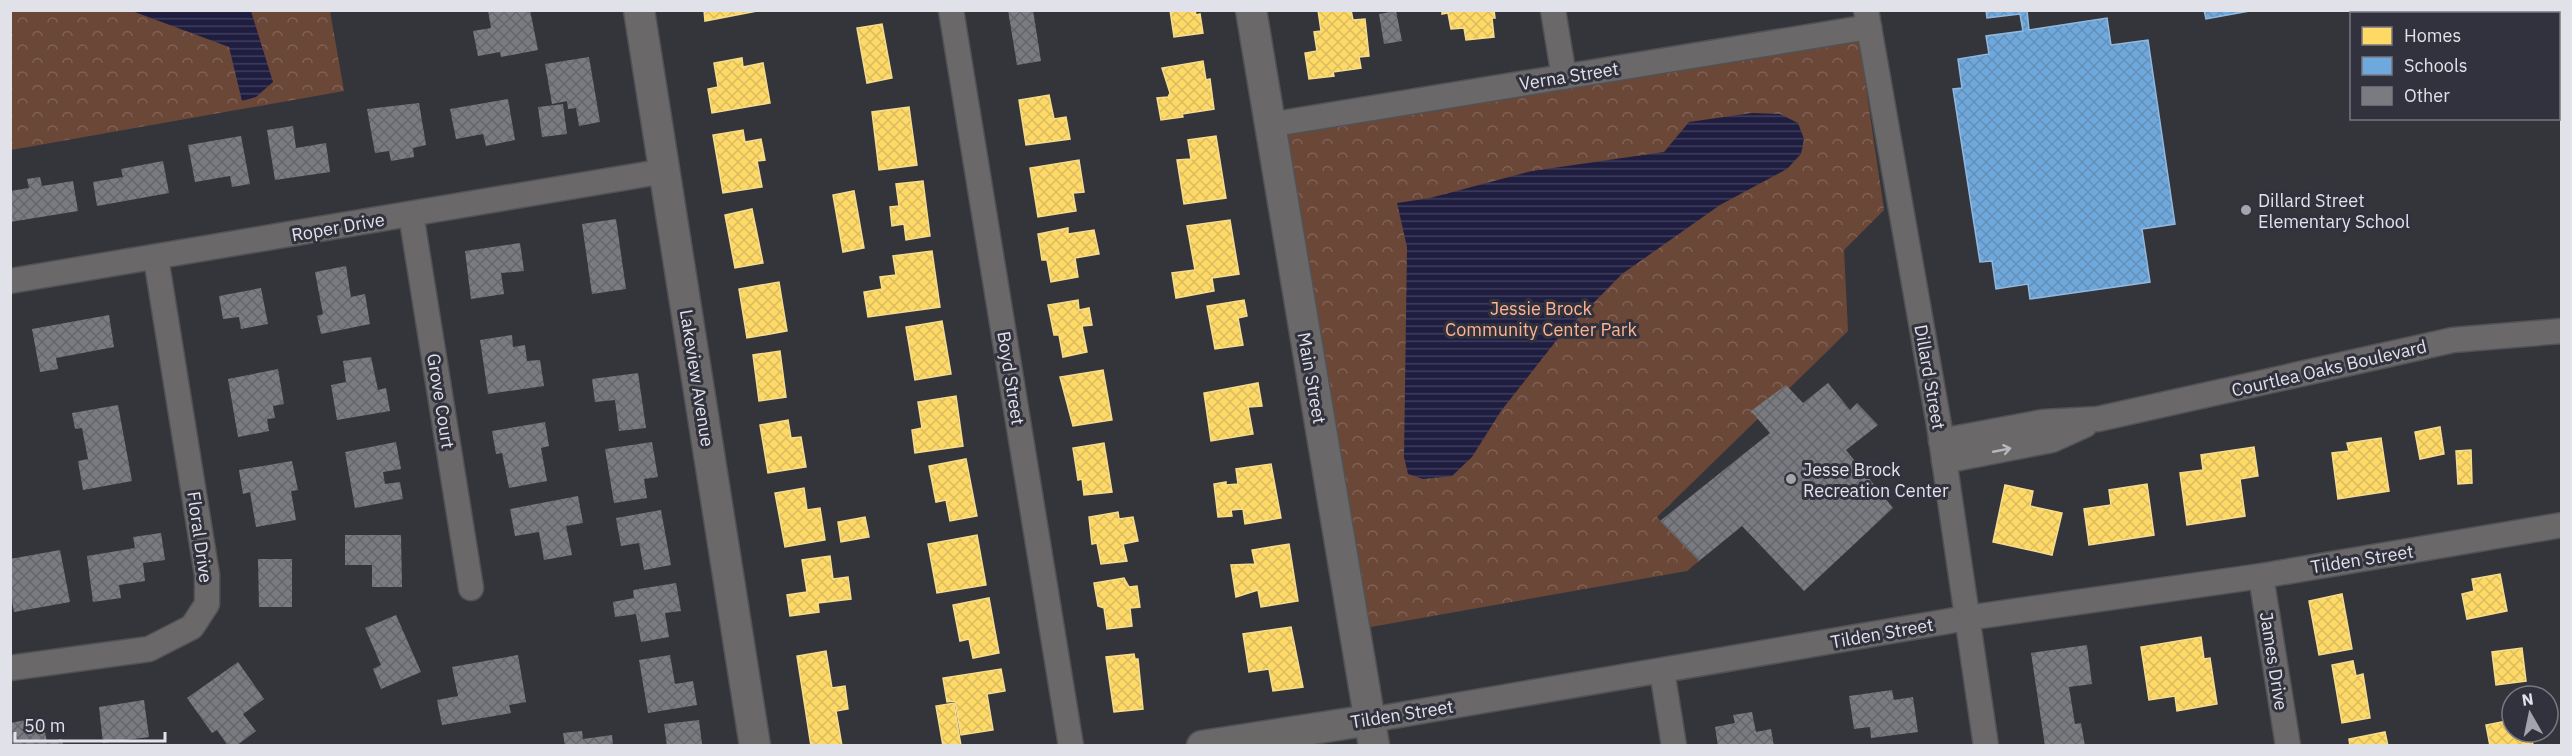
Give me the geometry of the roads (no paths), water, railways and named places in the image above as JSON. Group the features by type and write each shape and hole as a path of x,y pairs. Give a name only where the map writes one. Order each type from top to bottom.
{"street":[{"name":"Lakeview Avenue","path":"639,10 755,746"},
{"name":"Boyd Street","path":"951,10 1071,746"},
{"name":"Main Street","path":"1251,10 1372,733"},
{"path":"1553,10 1564,77"},
{"name":"Verna Street","path":"1269,125 1564,77 1868,19"},
{"name":"Dillard Street","path":"1868,19 1943,451 1986,746"},
{"name":"Roper Drive","path":"10,281 665,171"},
{"name":"Grove Court","path":"411,214 471,588"},
{"name":"Floral Drive","path":"10,668 149,649 192,627 207,604 207,575 156,258"},
{"name":"Courtlea Oaks Boulevard","path":"1943,451 2052,440 2098,419 2453,340 2562,331"},
{"name":"Tilden Street","path":"1203,746 1372,733 1662,671 1967,618 2260,576 2561,526"},
{"name":"James Drive","path":"2260,576 2288,746"},
{"path":"1662,671 1674,746"}],"place":[{"name":"Dillard Street Elementary School","path":"2246,210"},
{"name":"Jesse Brock Recreation Center","path":"1791,479"}],"park label":[{"name":"Jessie Brock Community Center Park","path":"1541,318"}]}
